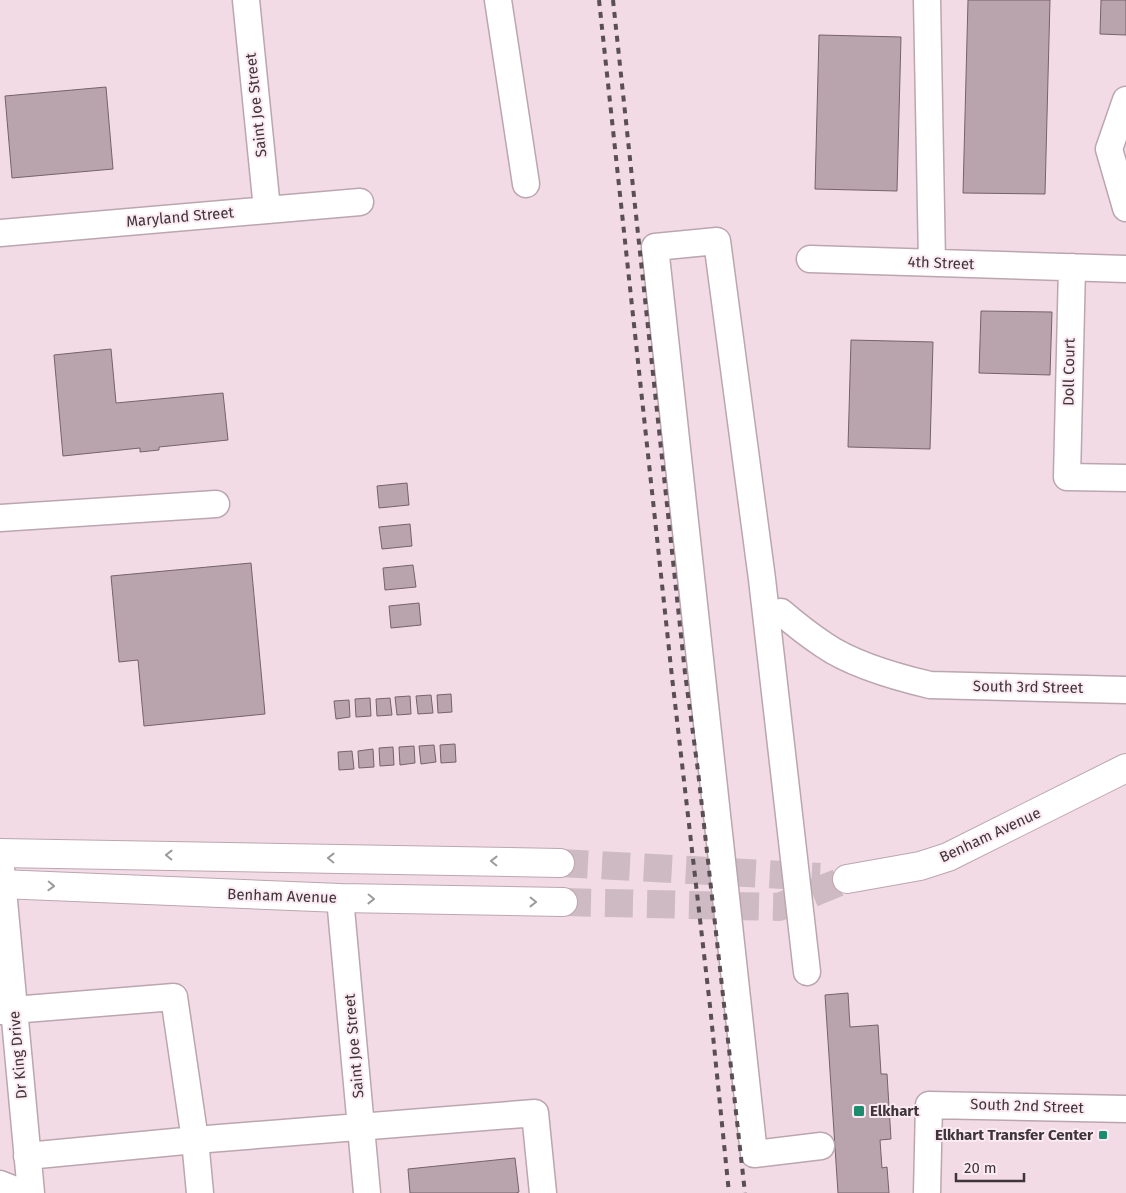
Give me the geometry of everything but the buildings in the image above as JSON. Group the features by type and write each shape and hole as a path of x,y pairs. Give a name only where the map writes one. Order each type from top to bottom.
{"main road":[{"name":"Benham Avenue","path":"847,879 920,866 948,857 1126,768"},
{"path":"0,853 560,862"},
{"name":"Benham Avenue","path":"1,884 340,898 563,902"}],"street":[{"name":"Saint Joe Street","path":"246,0 267,209"},
{"path":"498,0 526,184"},
{"path":"927,0 932,262"},
{"path":"1126,100 1109,149 1126,208"},
{"name":"Maryland Street","path":"0,233 360,202"},
{"path":"807,972 762,579 717,241 655,247 754,1154 821,1146"},
{"name":"4th Street","path":"810,259 1126,268"},
{"name":"Doll Court","path":"1072,267 1067,477 1126,478"},
{"path":"0,518 216,504"},
{"name":"South 3rd Street","path":"781,612 826,646 863,664 903,679 930,685 1126,690"},
{"name":"Dr King Drive","path":"0,857 7,1010 31,1193"},
{"name":"Saint Joe Street","path":"340,898 367,1193"},
{"path":"7,1010 174,997 195,1140 200,1193"},
{"name":"South 2nd Street","path":"927,1193 929,1105 1126,1109"},
{"path":"27,1156 195,1140 535,1113 543,1193"},
{"path":"0,1184 23,1193"}],"tunnel":[{"path":"560,863 820,877"},
{"path":"563,902 779,907 847,879"}],"railway":[{"path":"599,0 729,1193"},
{"path":"613,0 685,673 698,771 745,1193"}],"place":[{"name":"Elkhart","path":"859,1111"},
{"name":"Elkhart Transfer Center","path":"1103,1135"}]}
